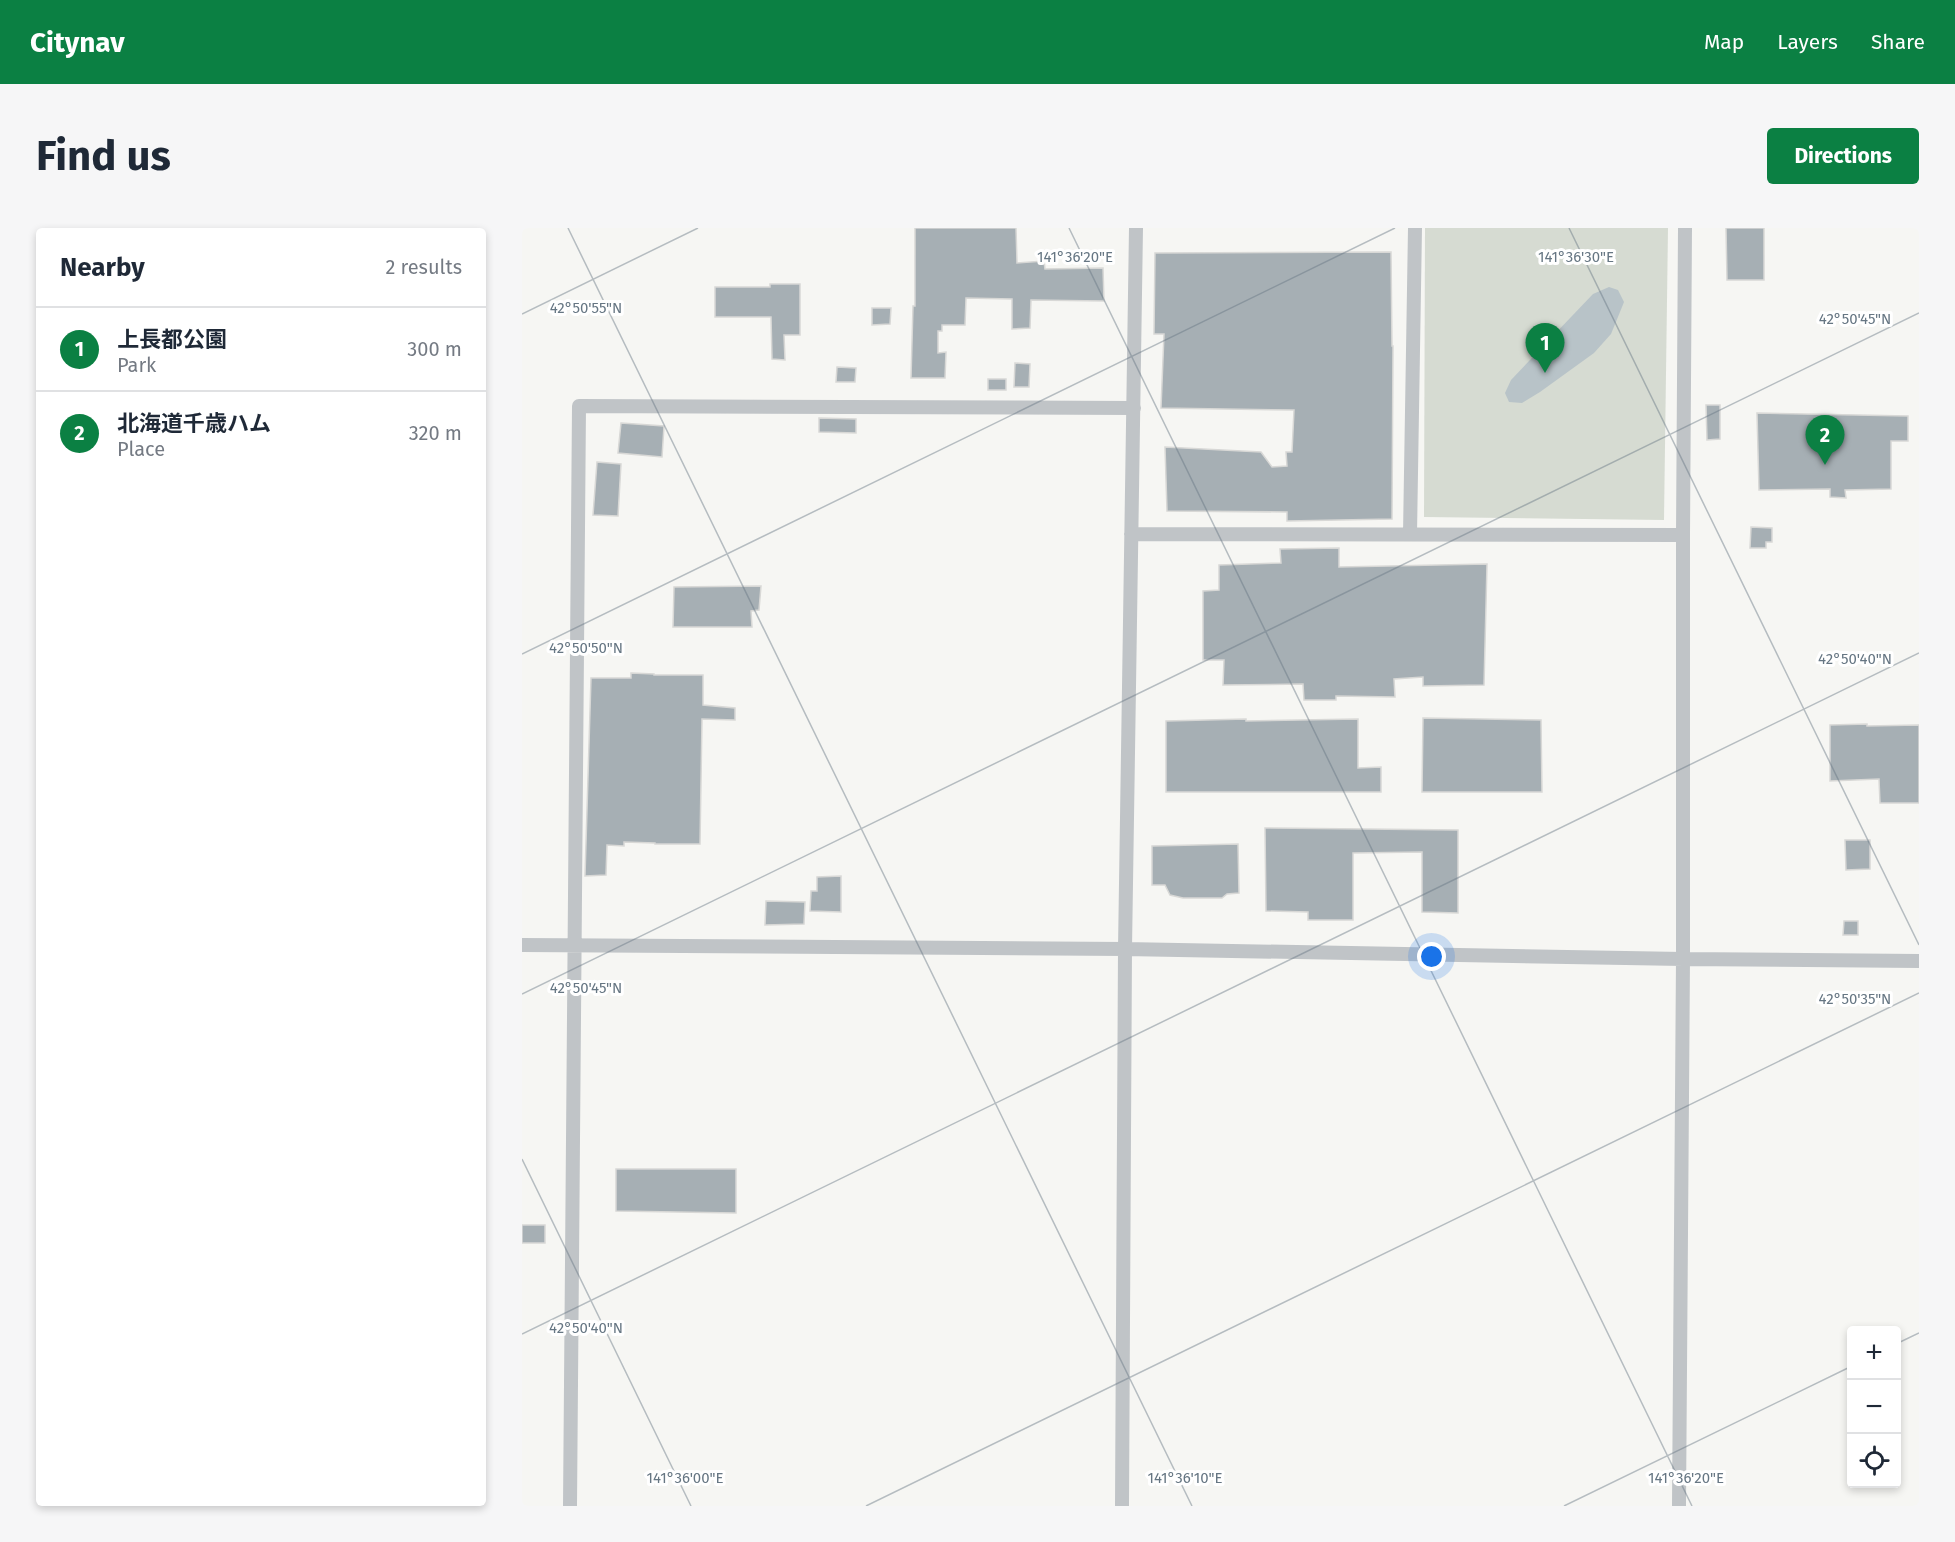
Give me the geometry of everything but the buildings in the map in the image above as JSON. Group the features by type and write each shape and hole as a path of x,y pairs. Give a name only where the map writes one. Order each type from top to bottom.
{"street":[{"path":"1122,1506 1125,949 1136,228"},
{"path":"1410,534 1415,228"},
{"path":"1679,1506 1685,228"},
{"path":"570,1506 579,406 1134,408"},
{"path":"1131,534 1683,535"},
{"path":"522,945 1125,949 1919,961"}],"shaded area":[{"path":"1425,228 1668,228 1664,520 1424,517"},
{"path":"1609,287 1618,290 1624,302 1611,334 1594,353 1540,392 1522,403 1509,402 1505,393 1511,380 1593,294"}],"place":[{"name":"上長都公園","path":"1545,373"},
{"name":"北海道千歳ハム","path":"1825,465"}]}
